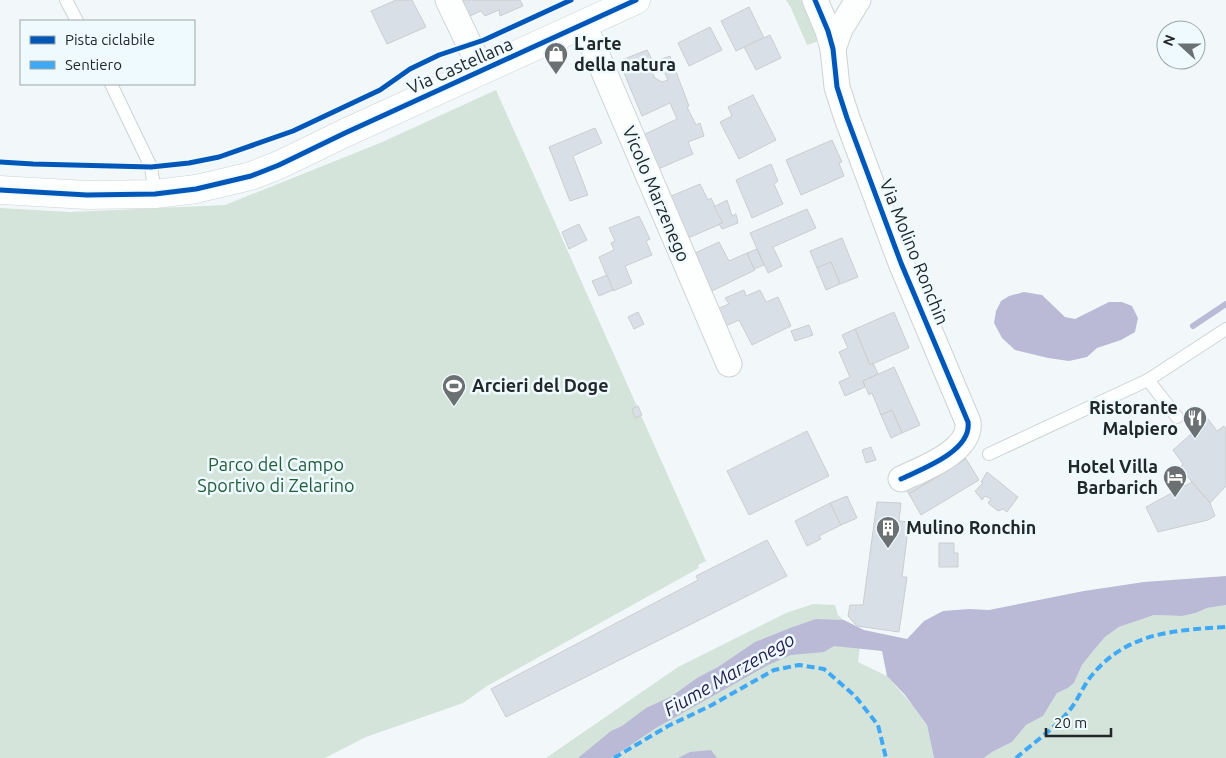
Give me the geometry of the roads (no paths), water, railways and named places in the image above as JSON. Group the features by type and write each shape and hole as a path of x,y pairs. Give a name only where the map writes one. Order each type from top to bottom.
{"street":[{"path":"448,0 482,71"},
{"name":"Via Molino Ronchin","path":"816,0 823,14 833,49 837,87 850,127 901,263 968,422 967,433 955,450 932,465 901,480"},
{"name":"Via Molino Ronchin","path":"833,49 840,29 858,0"},
{"name":"Via Castellana","path":"0,190 87,195 155,194 196,189 242,178 265,170 584,25 625,2"},
{"name":"Vicolo Marzenego","path":"584,25 729,364"}],"lane":[{"path":"66,0 76,20"},
{"path":"111,85 151,167 155,194"},
{"path":"989,454 1148,380 1226,329"},
{"path":"1148,380 1177,416"}],"water":[{"path":"1024,292 1042,295 1065,317 1075,319 1109,302 1122,302 1132,306 1138,318 1135,332 1121,340 1097,348 1087,357 1069,361 1015,350 1002,338 994,323 996,311 1001,301 1009,296"},
{"name":"Fiume Marzenego","path":"1226,576 1226,605 1207,608 1182,616 1154,615 1119,627 1105,637 1082,665 1074,683 1057,693 1043,716 1026,725 1012,742 984,758 934,758 927,725 905,695 887,676 882,651 834,646 824,652 791,655 768,665 656,728 611,758 578,758 611,731 622,726 646,708 672,696 755,642 816,619 844,620 864,630 907,639 924,621 943,611 989,610 1084,591 1144,582"},
{"path":"711,750 717,758 678,758 690,752"}],"waterway":[{"path":"1193,326 1226,304"}],"place":[{"name":"L'arte della natura","path":"556,75"},
{"name":"Arcieri del Doge","path":"454,407"},
{"name":"Ristorante Malpiero","path":"1195,439"},
{"name":"Hotel Villa Barbarich","path":"1175,498"},
{"name":"Mulino Ronchin","path":"888,549"}],"park label":[{"name":"Parco del Campo Sportivo di Zelarino","path":"276,475"}]}
